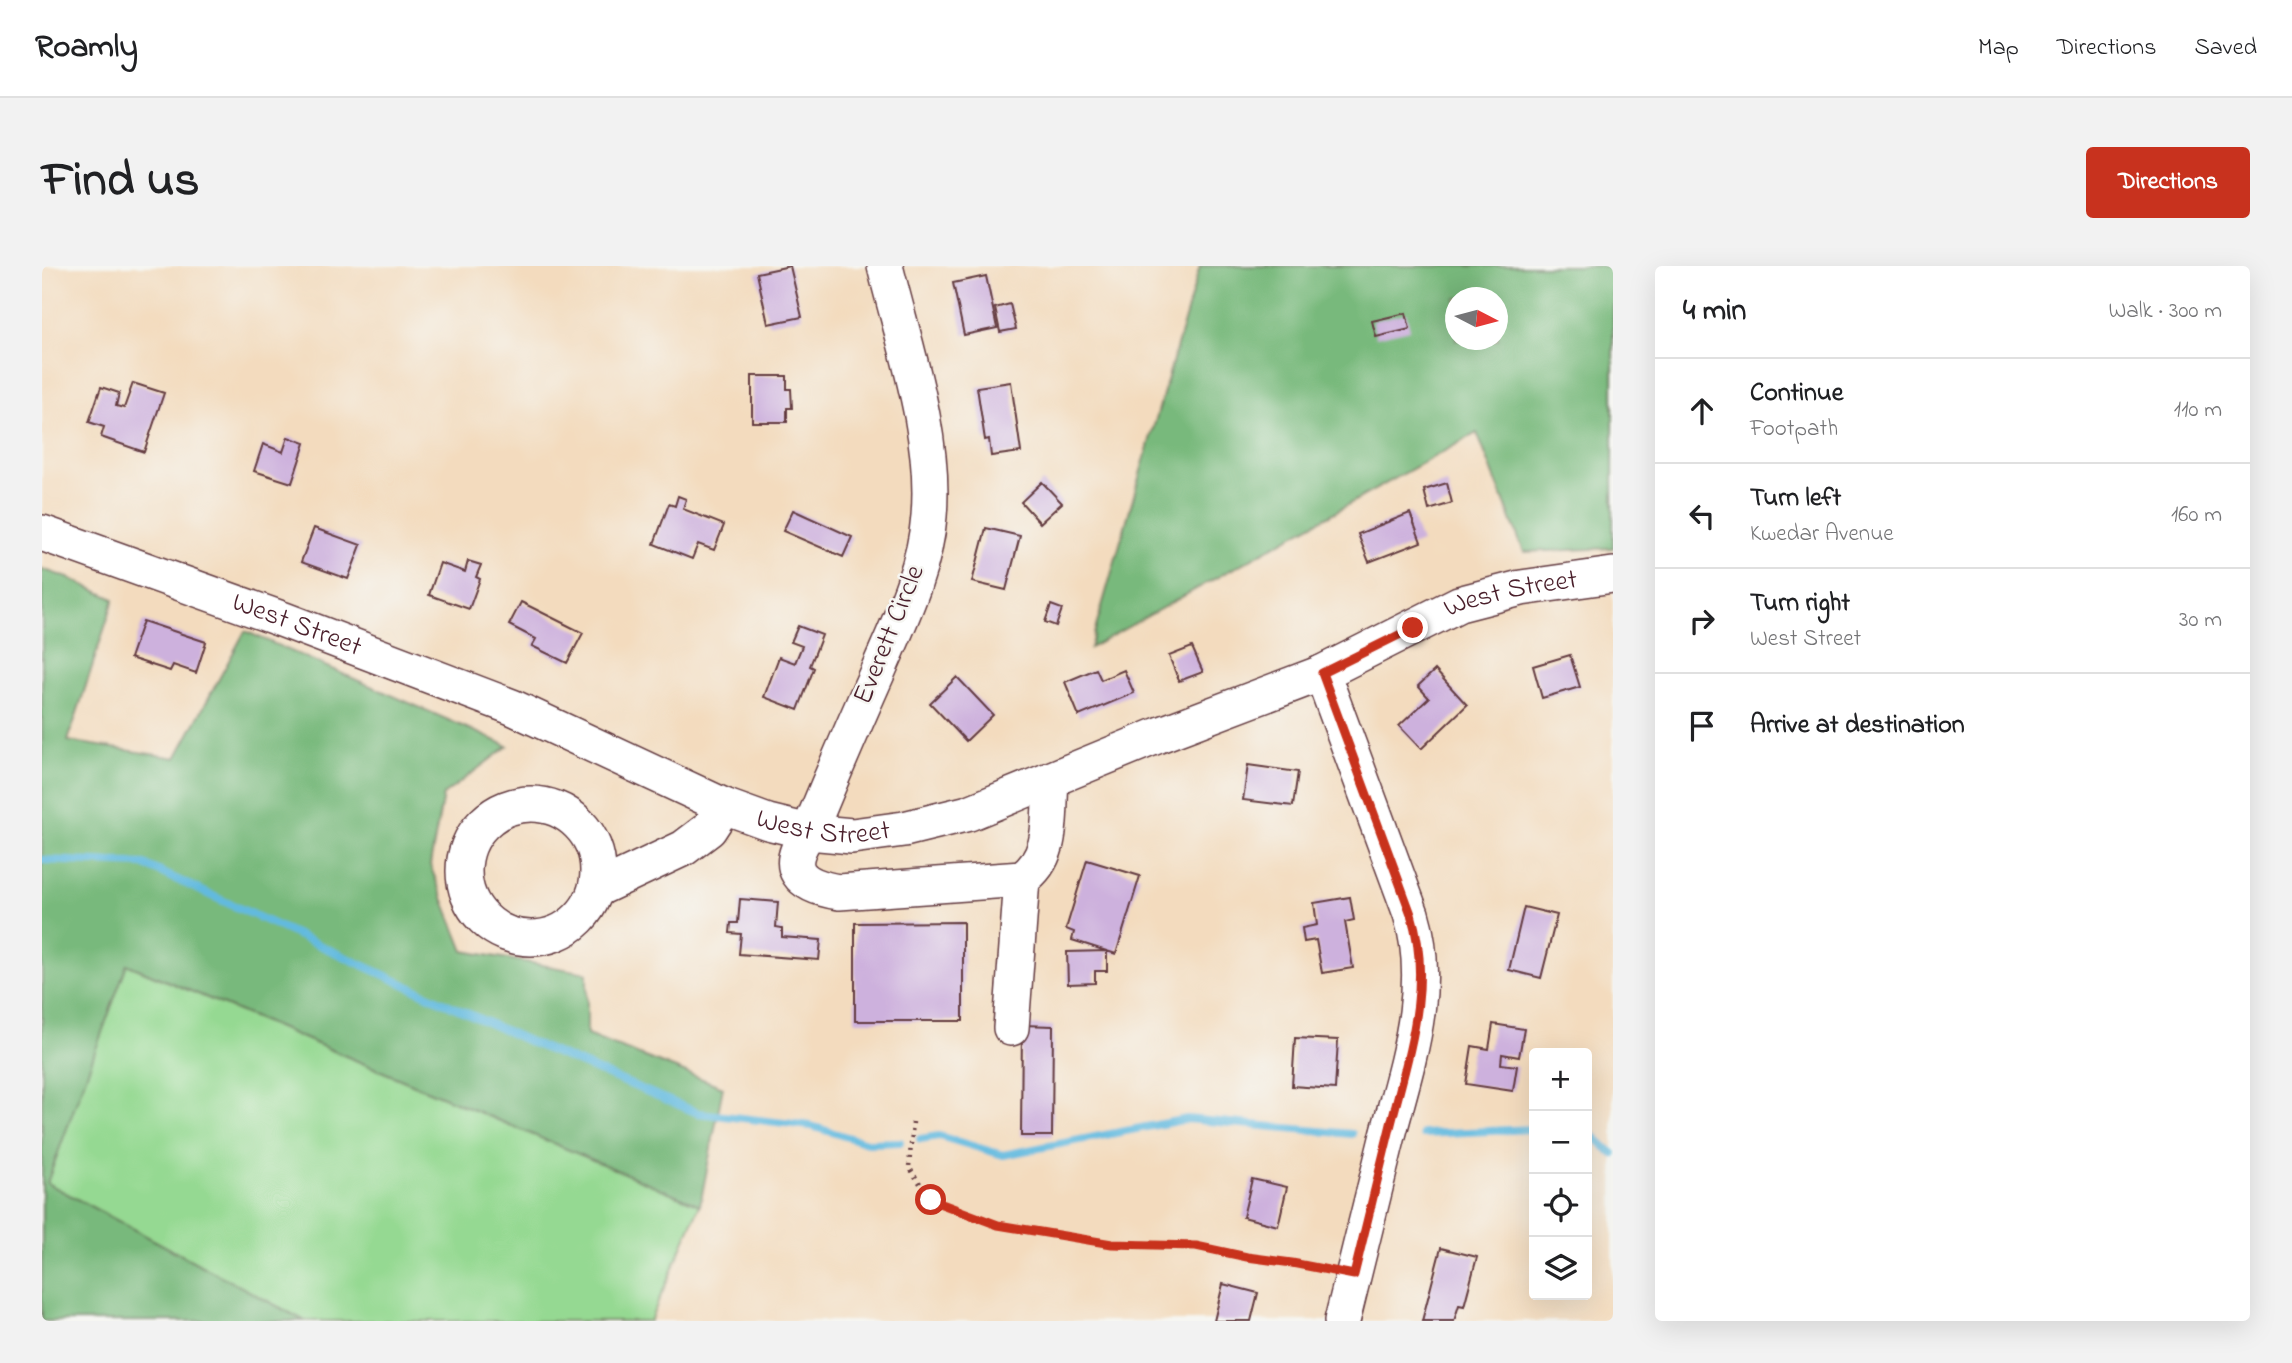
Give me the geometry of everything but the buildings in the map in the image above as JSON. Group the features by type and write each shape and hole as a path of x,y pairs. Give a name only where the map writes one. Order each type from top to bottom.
{"street":[{"name":"Everett Circle","path":"885,266 923,428 929,472 929,516 921,560 908,603 809,832 798,846 795,860 797,873 807,883 820,889 839,892 1022,880"},
{"name":"West Street","path":"42,533 284,620 512,707 723,806 768,822 809,832 852,836 904,829 969,813 1159,735 1322,673 1459,604 1521,588 1613,575"},
{"path":"1322,673 1411,914 1418,937 1421,985 1412,1038 1342,1321"},
{"path":"1011,1028 1022,880 1042,861 1047,845 1051,780"},
{"path":"597,889 684,848 709,829 723,806"}],"path":[{"path":"913,1122 909,1167 931,1200 998,1225 1112,1244 1196,1246 1354,1275"}],"green space":[{"path":"1200,266 1613,266 1613,548 1524,552 1477,433 1090,648"},
{"path":"42,569 114,599 68,741 176,758 245,631 508,746 443,795 430,865 464,951 587,973 587,1035 723,1087 700,1205 127,964 47,1183 305,1321 42,1321"},
{"path":"126,964 700,1205 650,1321 305,1321 46,1183"}],"waterway":[{"path":"42,860 143,864 532,1043 698,1113 811,1126 867,1143 900,1142"},
{"path":"920,1139 939,1136 1003,1155 1187,1119 1352,1134"},
{"path":"1423,1134 1529,1129"},
{"path":"1592,1135 1613,1154"}],"route":[{"path":"931,1200 998,1225 1112,1244 1196,1246 1354,1275 1415,1027 1421,985 1420,962 1418,937 1411,914 1322,673 1413,628"}]}
